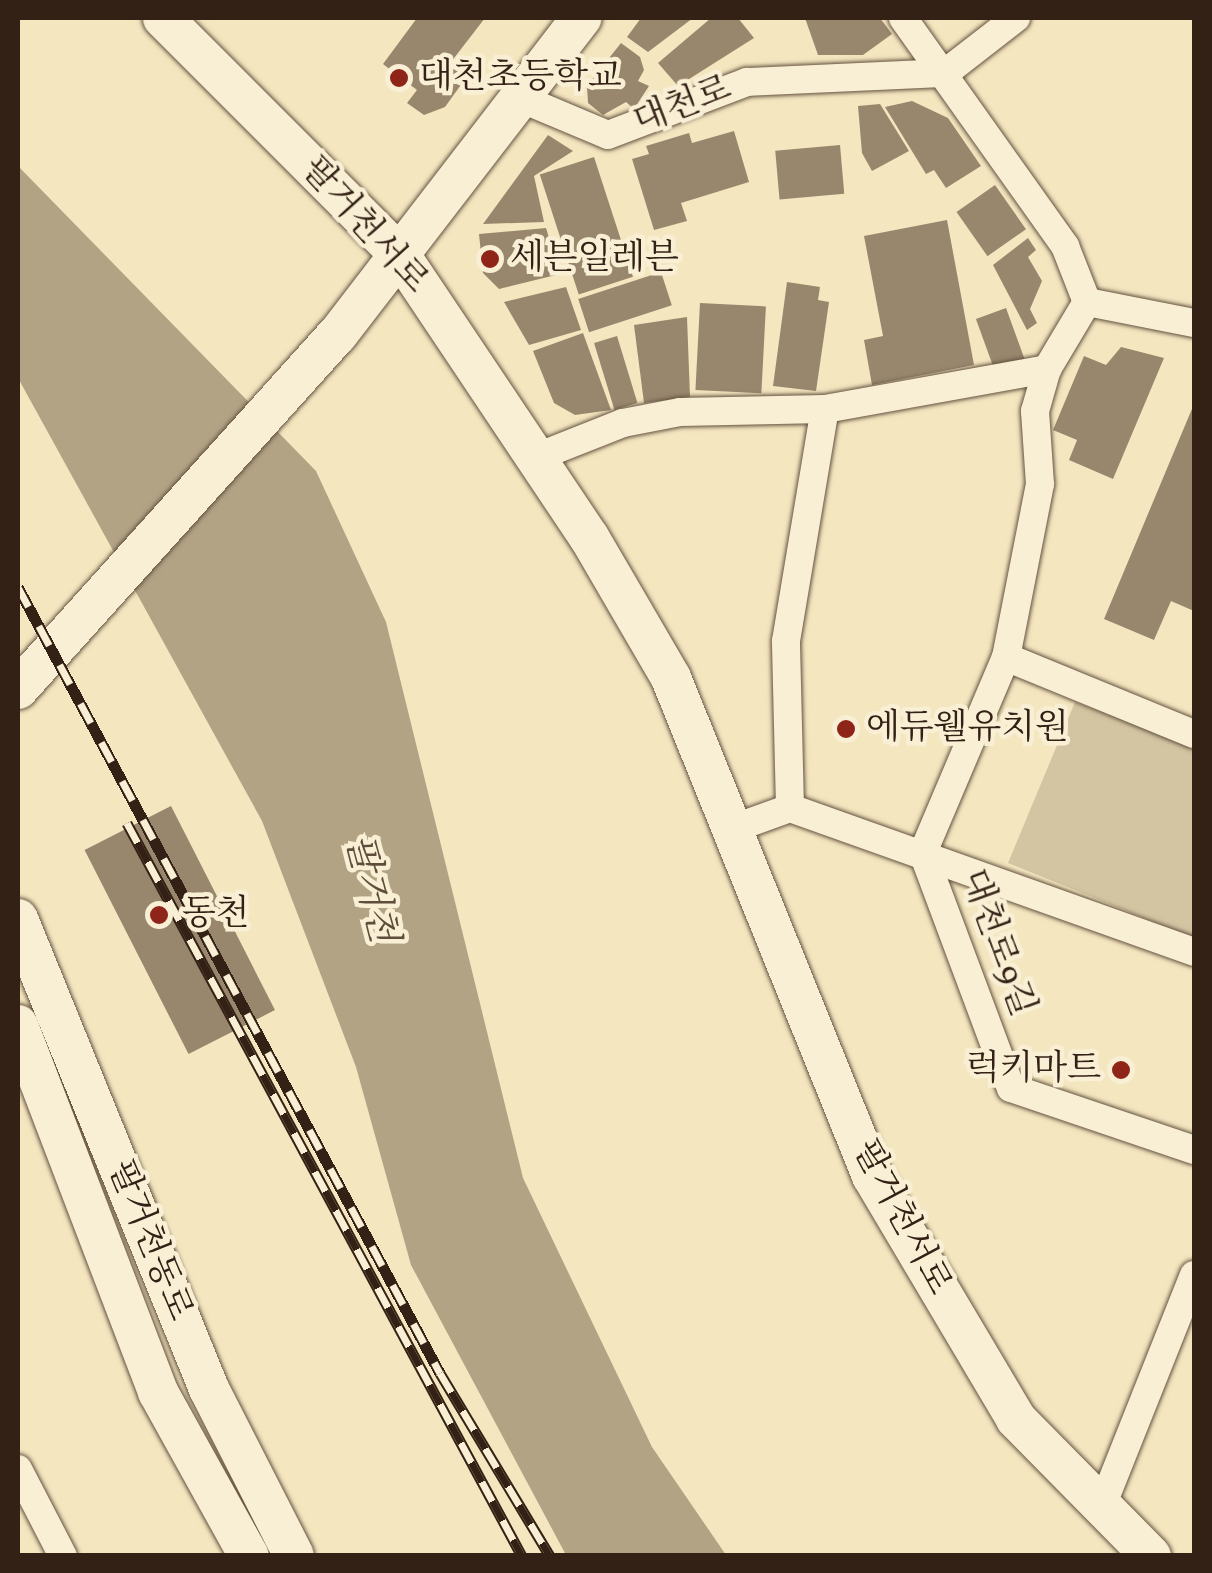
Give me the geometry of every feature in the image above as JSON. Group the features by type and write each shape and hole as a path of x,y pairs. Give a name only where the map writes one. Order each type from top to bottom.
{"main road":[{"name":"팔거천서로","path":"164,18 400,255 537,456 671,678 872,1176 1016,1419 1100,1511 1150,1556"},
{"path":"20,686 338,334 581,18"},
{"name":"팔거천동로","path":"18,919 210,1389 294,1556"},
{"name":"팔거천동로","path":"18,1025 26,1077 158,1392 250,1556"}],"street":[{"path":"903,18 1065,246 1088,302 1194,324"},
{"path":"945,73 1016,18"},
{"name":"대천로","path":"520,98 608,134 747,82 854,82 945,73"},
{"name":"대천로9길","path":"1088,302 1047,369 1035,410 1040,484 1006,657 923,852 1011,1088 1194,1150"},
{"path":"537,456 623,423 680,412 825,410 1047,369"},
{"path":"790,808 786,641 825,410"},
{"path":"1006,657 1194,734"},
{"path":"732,830 790,808 923,852 1194,952"},
{"path":"1100,1511 1194,1275"},
{"path":"18,1469 63,1556"}],"shaded area":[{"path":"1075,702 1194,747 1194,938 1008,863"}],"water":[{"name":"팔거천","path":"18,166 316,471 386,622 523,1178 652,1447 726,1555 566,1555 411,1265 356,1067 262,821 18,378"}],"building":[{"path":"417,18 485,18 451,62 468,75 445,107 424,115 407,103 417,90 383,64"},
{"path":"641,18 693,18 648,52 627,37"},
{"path":"711,18 738,18 754,38 678,86 658,63"},
{"path":"805,18 880,18 892,34 863,55 818,55"},
{"path":"621,43 640,57 644,70 638,81 649,86 634,109 626,102 603,115 588,103 587,86"},
{"path":"912,101 948,118 981,166 946,188 934,170 926,174 885,107"},
{"path":"880,104 909,151 872,171 862,153 858,106"},
{"path":"734,131 749,182 681,203 687,221 654,230 632,159 649,154 646,146 689,133 692,143"},
{"path":"548,135 573,151 534,176 544,222 483,224"},
{"path":"840,145 844,194 780,199 775,151"},
{"path":"594,157 633,277 579,294 540,175"},
{"path":"995,185 1026,229 987,256 956,212"},
{"path":"947,220 974,365 872,385 864,340 883,336 864,236"},
{"path":"546,228 560,274 499,289 483,273 479,234"},
{"path":"1028,238 1036,250 1028,257 1042,281 1030,309 1037,323 1027,330 993,265"},
{"path":"661,272 672,305 589,332 578,299"},
{"path":"787,282 820,287 818,300 829,302 816,391 773,386"},
{"path":"566,287 581,330 529,345 504,302"},
{"path":"700,303 766,306 761,393 695,390"},
{"path":"1006,308 1025,360 995,371 976,319"},
{"path":"687,317 690,397 644,403 634,325"},
{"path":"583,333 611,410 575,415 554,403 533,351"},
{"path":"617,336 637,403 615,410 594,343"},
{"path":"1121,347 1164,358 1113,479 1069,460 1077,440 1053,430 1084,356 1106,365"},
{"path":"1194,404 1194,611 1171,601 1154,640 1104,619"},
{"path":"171,806 275,1010 189,1054 85,850"}],"railway":[{"path":"18,587 440,1373 550,1556"},
{"path":"127,823 522,1556"}],"place":[{"name":"대천초등학교","path":"399,78"},
{"name":"세븐일레븐","path":"490,259"},
{"name":"에듀웰유치원","path":"846,729"},
{"name":"동천","path":"159,915"},
{"name":"럭키마트","path":"1121,1070"}]}
